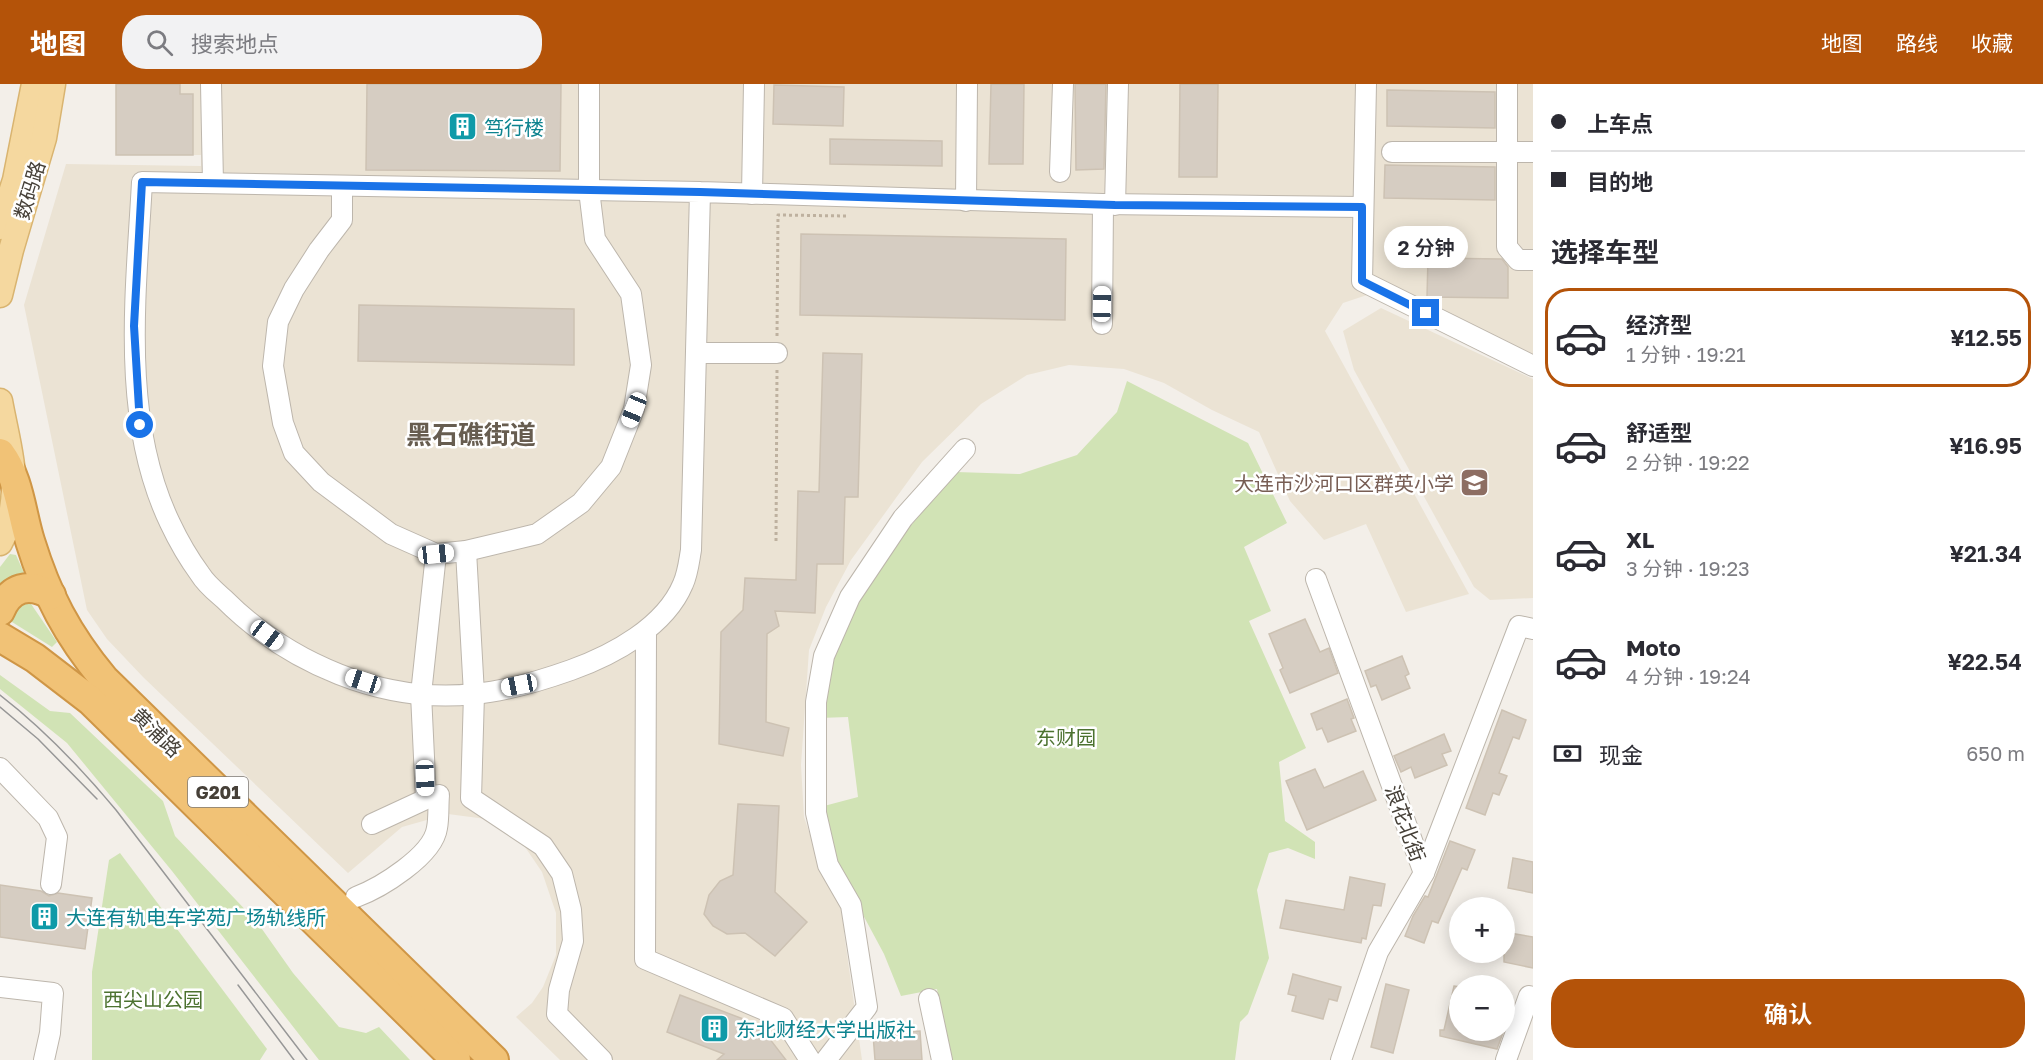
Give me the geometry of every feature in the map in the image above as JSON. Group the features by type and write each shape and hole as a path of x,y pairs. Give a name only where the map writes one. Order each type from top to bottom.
{"highway":[{"name":"黄浦路","path":"0,453 14,478 30,541 51,595 78,648 104,679 494,1060"},
{"path":"0,611 8,596 25,587 51,595"},
{"name":"黄浦路","path":"1,636 35,658 91,701 456,1060"}],"main road":[{"name":"数码路","path":"2,212 25,134 34,84"},
{"name":"数码路","path":"0,295 44,138 53,84"},
{"path":"0,401 15,494 14,511 0,543"}],"street":[{"path":"212,84 213,183"},
{"path":"342,187 342,220 294,289 278,322 273,366 283,423 294,453 321,482 391,534 436,554 466,551 537,534 581,503 611,466 634,410 642,365 631,294 595,239 589,190 589,84"},
{"path":"752,194 754,84"},
{"path":"966,201 967,84"},
{"path":"1060,172 1063,84"},
{"path":"1102,324 1118,84"},
{"path":"1366,84 1362,281 1533,366"},
{"path":"1507,84 1507,247 1518,260 1533,260"},
{"path":"1392,152 1533,152"},
{"path":"700,192 691,550 683,584 671,604 646,631 602,659 541,681 474,694 421,694 381,687 327,669 280,645 240,615 201,576 170,525 154,489 140,425 134,326 142,182 700,192 1109,204 1362,207"},
{"path":"696,353 777,353"},
{"path":"826,1060 867,1006 851,905 828,865 816,813 816,702 824,656 850,597 903,518 965,449"},
{"path":"466,551 474,694 471,798"},
{"path":"356,897 404,869 423,852 438,829 432,797 421,694 436,554"},
{"name":"浪花北街","path":"1316,579 1424,873 1378,952 1341,1060"},
{"path":"1424,873 1520,626 1533,629"},
{"path":"646,631 645,959 783,1018 810,1060"},
{"path":"0,768 48,818 57,837 51,884"},
{"path":"372,824 432,797 471,798 543,846 562,874 571,910 573,941 559,990 557,1014 602,1060"},
{"path":"0,987 53,993 50,1033 44,1060"},
{"path":"1506,1060 1529,996"},
{"path":"929,999 942,1060"}],"path":[{"path":"776,542 778,215 859,216"}],"shaded area":[{"path":"180,84 1533,84 1533,368 1370,294 1343,303 1325,331 1469,594 1406,612 1366,524 1324,540 1290,501 1259,432 1212,410 1164,383 1124,369 1069,365 1027,375 981,404 922,462 851,560 826,607 809,650 801,765 804,817 822,870 844,899 844,933 862,1060 560,1060 516,1017 532,1003 543,987 556,955 556,913 542,872 523,844 486,819 448,814 402,827 348,873 143,677 107,639 87,610 24,305 66,164 201,166 201,155 193,155 193,94 180,94"},
{"name":"大连市沙河口区群英小学","path":"1381,308 1533,379 1533,598 1490,600 1474,587 1354,370 1343,331"}],"green space":[{"name":"东财园","path":"1127,381 1248,443 1287,523 1244,547 1271,611 1249,621 1306,748 1279,762 1285,821 1315,842 1315,859 1288,848 1269,853 1257,890 1269,958 1248,1014 1240,1022 1235,1060 951,1060 937,989 901,996 884,954 833,859 824,806 858,797 848,717 819,718 821,702 842,629 885,556 956,472 1020,474 1077,455 1117,412"},
{"path":"10,554 16,555 24,573 19,580 0,591 0,567"},
{"path":"29,601 57,642 52,647 12,622 15,607"},
{"path":"0,675 50,711 70,713 163,801 175,836 257,922 293,973 339,1027 366,1033 379,1027 410,1060 319,1060 172,871 67,743 0,689"},
{"name":"西尖山公园","path":"120,853 267,1049 260,1060 92,1060 92,972 109,860"}],"building":[{"path":"116,84 180,84 180,94 193,94 193,155 116,155"},
{"name":"笃行楼","path":"367,84 561,84 560,171 366,170"},
{"path":"991,84 1024,84 1023,164 989,164"},
{"path":"1075,84 1106,84 1104,169 1076,170"},
{"path":"1180,84 1218,84 1217,177 1179,177"},
{"path":"774,85 844,87 843,126 773,124"},
{"path":"1387,90 1495,92 1495,128 1387,126"},
{"path":"830,139 942,141 942,166 830,164"},
{"path":"1385,165 1495,167 1495,200 1384,198"},
{"path":"801,234 1066,239 1065,320 800,315"},
{"path":"1428,258 1502,259 1508,267 1508,298 1427,297"},
{"path":"359,305 574,309 574,365 358,361"},
{"path":"823,353 862,354 858,497 845,497 843,564 817,564 815,613 775,611 779,626 767,634 766,722 789,728 783,756 719,744 721,632 743,610 745,578 796,580 798,491 819,492"},
{"path":"1305,619 1320,652 1329,648 1338,673 1290,693 1269,634"},
{"path":"1402,656 1409,674 1405,676 1410,688 1382,700 1376,685 1371,687 1365,671"},
{"path":"1347,699 1356,731 1328,742 1322,728 1317,730 1311,714"},
{"path":"1502,710 1526,720 1519,739 1513,737 1499,773 1507,776 1499,795 1493,793 1485,815 1466,808"},
{"path":"1444,734 1451,751 1442,754 1447,765 1415,778 1411,767 1401,772 1394,756"},
{"path":"1315,769 1324,788 1363,771 1376,800 1307,830 1286,781"},
{"path":"738,804 779,806 775,892 807,922 775,956 745,933 727,934 713,926 704,914 709,895 720,881 733,875"},
{"path":"1450,841 1475,850 1467,870 1462,868 1438,923 1432,921 1424,943 1405,936 1413,916 1425,896 1428,897"},
{"path":"1513,858 1533,862 1533,893 1508,888"},
{"path":"1350,877 1385,884 1381,906 1373,905 1366,939 1362,938 1361,943 1280,928 1286,900 1344,910"},
{"name":"大连有轨电车学苑广场轨线所","path":"0,885 41,891 49,896 58,893 92,898 85,949 0,937"},
{"path":"1515,934 1533,937 1533,968 1509,963 1515,963"},
{"path":"1293,974 1341,987 1337,1001 1329,999 1323,1019 1292,1011 1296,996 1288,994"},
{"path":"1386,984 1409,990 1393,1053 1371,1047"},
{"name":"东北财经大学出版社","path":"680,995 759,1025 786,1060 717,1060 724,1054 667,1032"},
{"path":"1449,1008 1449,1038 1440,1036 1440,1030 1444,1030"},
{"path":"920,1031 922,1060 875,1060 873,1034"},
{"path":"1462,1041 1500,1041 1497,1049"}],"tram line":[{"path":"0,695 32,721 116,810 307,1060"},
{"path":"0,707 38,739 97,799"},
{"path":"238,985 294,1060"}],"place":[{"name":"笃行楼","path":"463,127"},
{"name":"大连市沙河口区群英小学","path":"1475,483"},
{"name":"大连有轨电车学苑广场轨线所","path":"45,917"},
{"name":"东北财经大学出版社","path":"715,1029"}],"district":[{"name":"黑石礁街道","path":"471,434"}],"route":[{"path":"140,425 134,326 142,182 700,192 1115,205 1362,207 1362,281 1426,313"}]}
